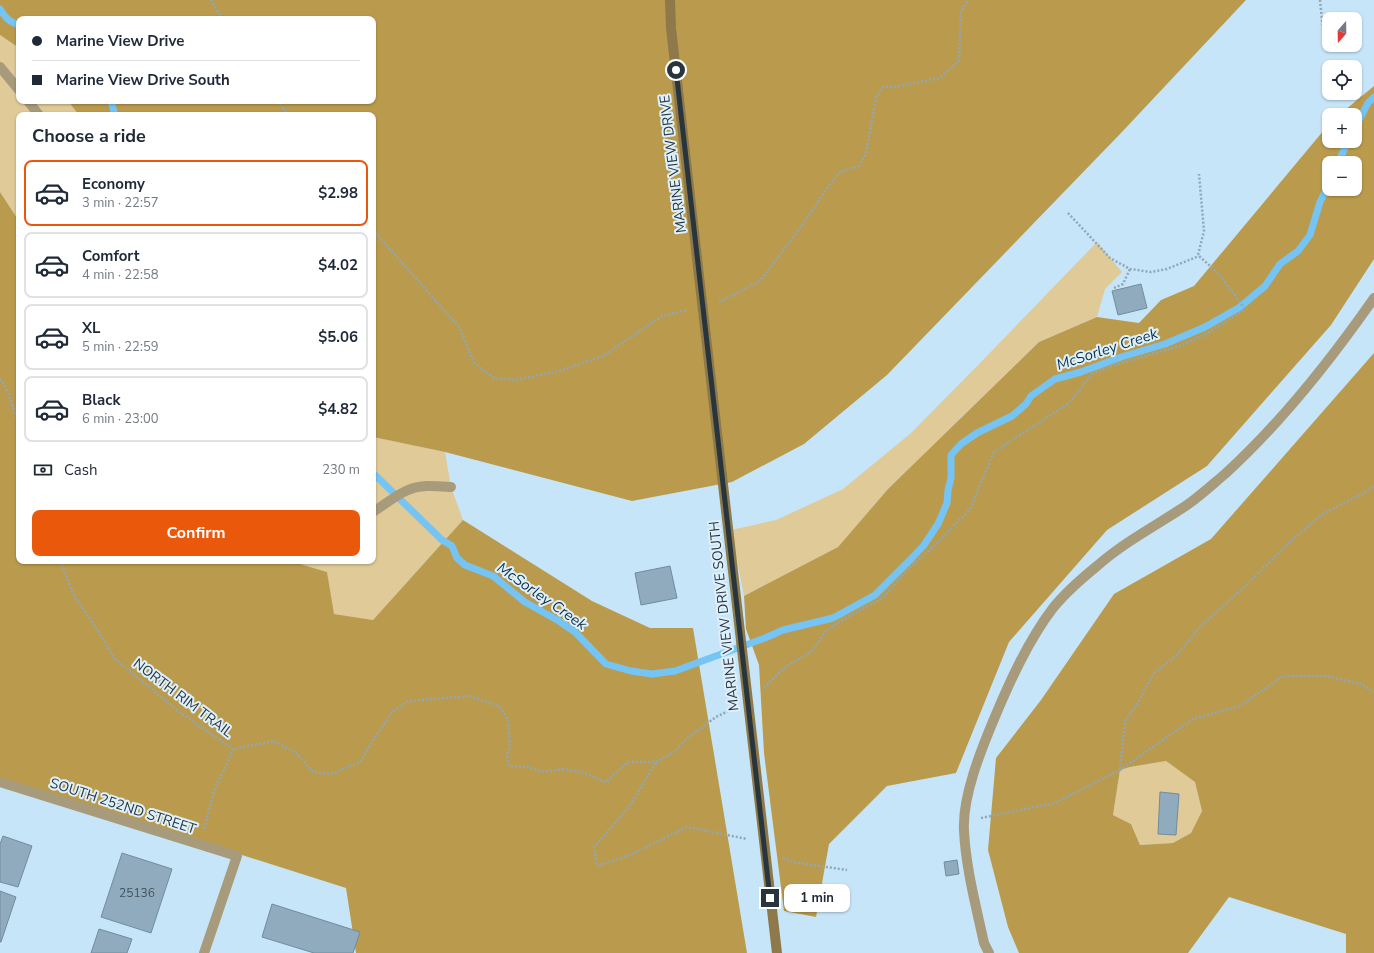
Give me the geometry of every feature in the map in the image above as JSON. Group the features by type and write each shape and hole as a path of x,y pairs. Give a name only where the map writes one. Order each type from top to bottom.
{"main road":[{"name":"MARINE VIEW DRIVE","path":"670,0 671,28 700,276"},
{"name":"MARINE VIEW DRIVE SOUTH","path":"700,276 777,953"}],"street":[{"path":"0,67 16,86"},
{"path":"30,104 37,112"},
{"path":"989,953 984,943 970,877 964,830 969,789 981,749 1004,695 1034,636 1053,608 1072,587 1116,550 1189,503 1224,474 1255,444 1309,386 1353,329 1374,298"},
{"path":"376,510 407,490 436,486 451,487"},
{"name":"SOUTH 252ND STREET","path":"0,782 237,856 204,953"}],"path":[{"path":"211,0 220,16"},
{"path":"1320,0 1322,20"},
{"path":"280,104 286,112"},
{"path":"783,669 812,651 826,631 844,619 883,598 908,569 932,548 970,509 994,452 1069,403 1092,374 1111,366 1180,346 1208,333 1245,309 1219,274 1198,254 1204,231 1199,174"},
{"path":"1068,212 1110,258 1130,270 1151,272 1167,269 1199,256"},
{"path":"1114,288 1123,284 1130,270"},
{"path":"0,380 4,384 16,416"},
{"path":"1120,770 1125,721 1140,700 1147,685 1156,672 1176,656 1201,626 1244,587 1295,537 1324,513 1362,494 1374,486"},
{"name":"NORTH RIM TRAIL","path":"61,564 75,598 92,621 115,659 182,714 233,748 274,741 296,753 313,772 331,774 360,762 393,711 408,701 469,696 499,706 508,720 510,745 507,757 509,766 528,767 544,772 563,769 582,772 606,782 628,762 656,762"},
{"path":"964,830 979,818 1055,803 1120,770 1193,719 1240,706 1283,676 1326,676 1361,684 1374,692"},
{"path":"716,717 687,738 674,752 656,762 628,808 594,847 596,866 630,855 687,827 748,839"},
{"path":"200,845 214,790 233,748"},
{"path":"780,856 793,862 847,870"}],"shaded area":[{"path":"0,0 1246,0 1121,133 887,375 804,444 732,482 632,501 445,452 376,438 376,112 77,112 70,104 376,104 376,16 16,16 16,46 0,35"},
{"path":"0,35 16,46 16,104 70,104 77,112 16,112 16,216 0,192"},
{"path":"1374,86 1374,259 1331,325 1207,466 1107,530 1009,642 956,773 887,786 829,844 816,917 784,911 764,753 759,665 746,629 744,596 838,547 888,489 1039,342 1097,317 1139,323 1161,300 1194,286 1322,132 1322,148 1362,148 1362,108 1347,108 1357,100 1362,100 1362,96"},
{"path":"0,192 16,216 16,564 300,564 327,572 334,614 373,620 463,520 592,601 650,628 693,628 747,953 356,953 346,888 0,778"},
{"path":"1097,242 1122,272 1105,289 1097,317 1039,342 888,489 838,547 744,596 731,530 776,520 843,489 911,433"},
{"path":"1374,353 1374,953 1346,953 1346,934 1229,897 1188,953 1019,953 1008,927 988,850 996,758 1041,700 1114,594 1211,539","holes":["1166,761 1195,782 1202,811 1191,833 1173,843 1140,845 1131,824 1113,815 1120,770"]},
{"path":"376,438 445,452 451,487 463,520 373,620 333,614 327,572 300,564 376,564"},
{"path":"1166,761 1195,782 1202,811 1191,833 1173,843 1140,845 1131,824 1113,815 1120,770"}],"building":[{"path":"1141,284 1147,308 1118,315 1112,291"},
{"path":"670,566 677,598 641,605 635,573"},
{"path":"1160,792 1179,794 1176,835 1158,834"},
{"path":"3,836 32,846 18,887 0,882 0,844"},
{"path":"122,853 172,869 151,933 101,917"},
{"path":"957,860 959,874 946,876 944,862"},
{"path":"0,891 16,897 1,942 0,942"},
{"path":"272,904 360,932 353,953 314,953 262,937"},
{"path":"99,929 132,939 127,953 91,953"}],"waterway":[{"name":"McSorley Creek","path":"0,9 8,19 16,24"},
{"name":"McSorley Creek","path":"1362,115 1368,103 1374,97"},
{"name":"McSorley Creek","path":"112,104 114,112"},
{"name":"McSorley Creek","path":"1341,156 1345,148"},
{"name":"McSorley Creek","path":"376,476 442,540 452,546 457,558 465,565 493,576 525,602 559,621 575,632 606,664 631,671 652,674 675,671 783,630 833,618 875,595 924,545 938,524 947,503 951,478 951,455 961,444 977,433 1012,416 1026,404 1031,396 1055,379 1081,372 1121,357 1165,344 1205,327 1240,307 1265,286 1280,264 1298,251 1310,235 1323,196"}],"route":[{"path":"676,70 770,898"}]}
